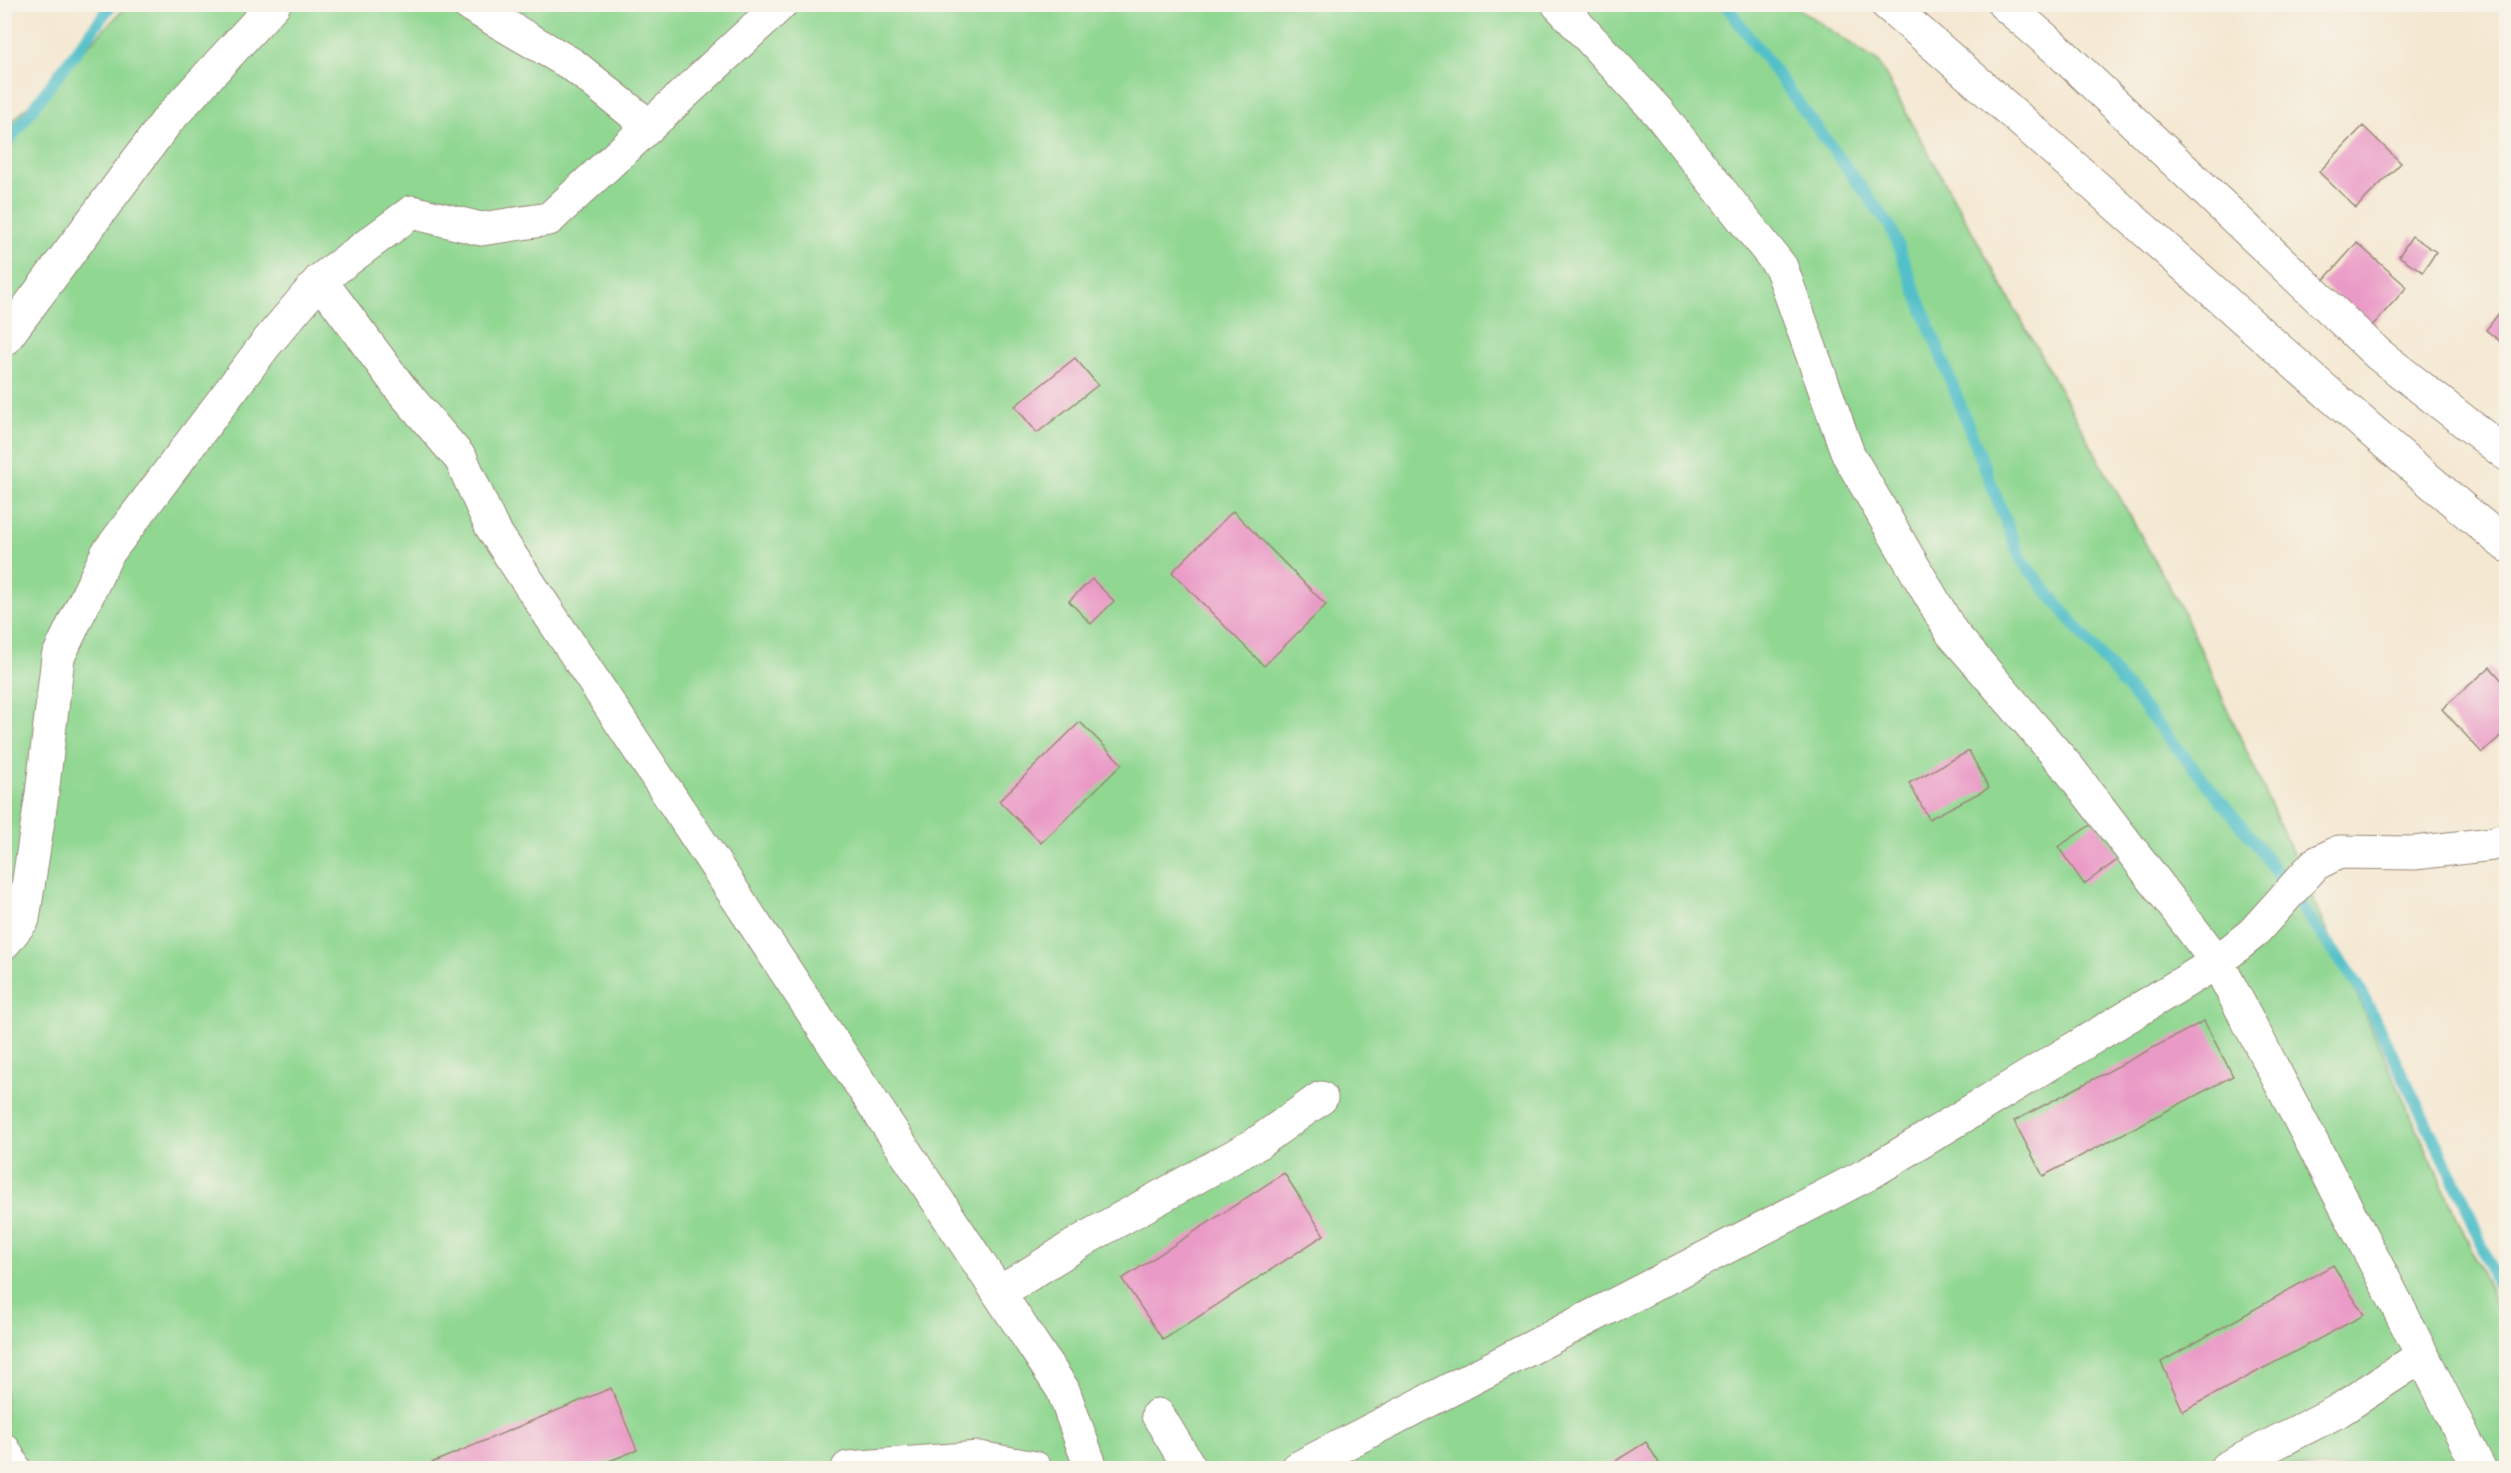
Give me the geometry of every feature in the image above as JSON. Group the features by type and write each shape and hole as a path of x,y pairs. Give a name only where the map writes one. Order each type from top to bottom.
{"main road":[{"path":"4,340 167,121 274,4"},
{"path":"468,4 573,65 649,126"},
{"path":"4,943 23,919 42,794 58,657 107,554 265,345 320,280 412,213 481,229 549,219 781,4"},
{"path":"1558,4 1659,113 1780,267 1848,454 1952,633 2070,770 2217,962 2479,1468"},
{"path":"1887,4 1992,93 2387,446 2506,545"},
{"path":"2004,4 2058,50 2378,354 2506,454"},
{"path":"320,280 401,389 460,459 491,526 1063,1390 1091,1468"},
{"path":"1298,1468 1868,1174 2217,962 2253,933 2315,864 2339,852 2414,853 2492,844 2506,839"},
{"path":"999,1293 1090,1236 1256,1144 1321,1098"},
{"path":"2226,1468 2337,1411 2422,1356"},
{"path":"1158,1415 1190,1468"},
{"path":"4,1450 14,1468"},
{"path":"848,1468 979,1458 1035,1468"}],"green space":[{"path":"128,5 1793,5 1878,62 2185,615 2506,1326 2506,1468 5,1468 5,129"}],"building":[{"path":"2363,126 2401,163 2356,208 2319,172"},
{"path":"2412,236 2436,252 2423,272 2399,256"},
{"path":"2357,243 2407,287 2371,327 2321,283"},
{"path":"2506,304 2506,346 2486,330"},
{"path":"1075,358 1098,385 1037,433 1015,406"},
{"path":"1233,511 1326,605 1264,666 1172,572"},
{"path":"1092,579 1114,601 1091,624 1069,601"},
{"path":"2490,667 2506,685 2506,731 2482,753 2442,709"},
{"path":"1080,722 1122,764 1041,843 999,801"},
{"path":"1969,751 1989,788 1929,819 1909,783"},
{"path":"2095,822 2120,858 2084,884 2058,847"},
{"path":"2204,1021 2233,1076 2043,1176 2014,1121"},
{"path":"1284,1173 1324,1235 1163,1340 1122,1279"},
{"path":"2333,1265 2364,1315 2183,1411 2161,1362"},
{"path":"611,1388 637,1450 592,1468 431,1468 429,1464"},
{"path":"1646,1442 1662,1468 1604,1468"}],"waterway":[{"path":"4,147 112,4"},
{"path":"1725,4 1890,226 2021,560 2251,837 2358,985 2465,1202 2496,1283"}]}
